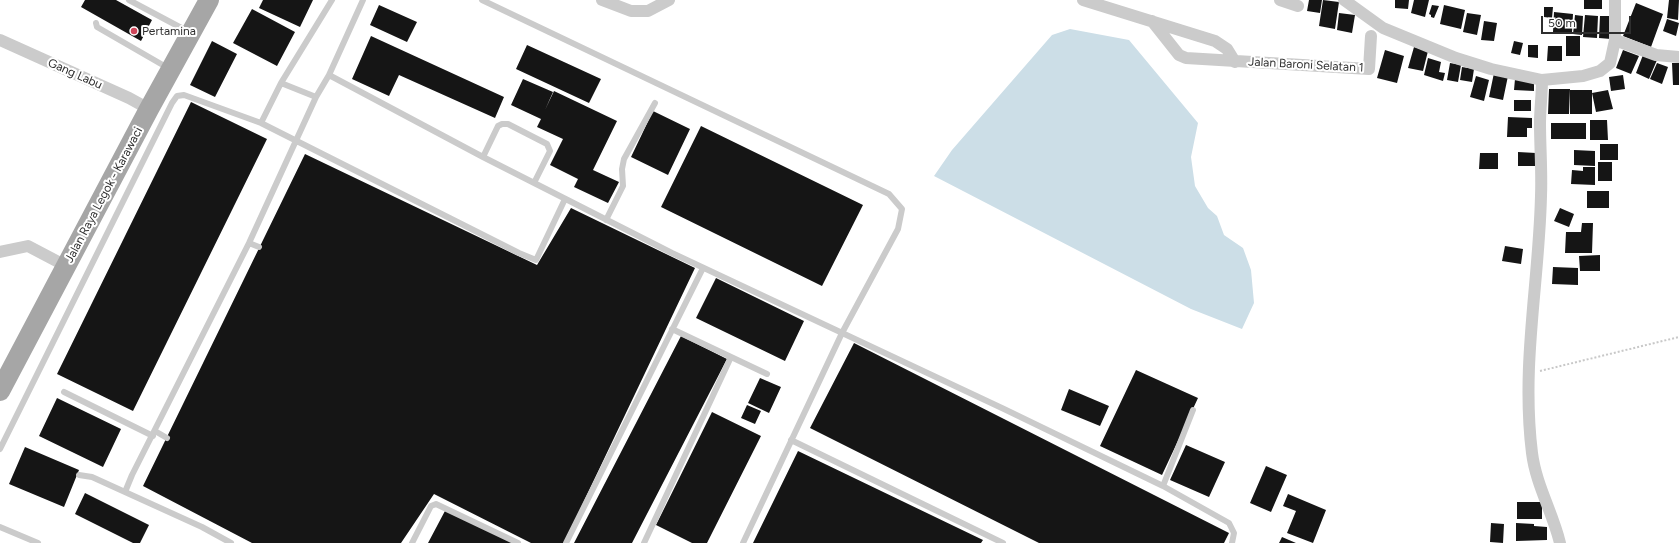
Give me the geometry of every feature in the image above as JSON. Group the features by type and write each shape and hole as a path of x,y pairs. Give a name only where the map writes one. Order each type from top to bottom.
{"main road":[{"name":"Jalan Raya Legok - Karawaci","path":"0,391 149,109 209,0"}],"street":[{"path":"602,0 631,11 648,11 669,0"},
{"name":"Jalan Baroni Selatan 1","path":"1083,0 1108,4 1152,21 1215,41 1227,49 1235,62"},
{"path":"1280,0 1298,6"},
{"path":"1344,0 1383,28 1456,58 1491,69 1542,80 1583,76 1600,71 1610,62 1615,40 1617,0"},
{"name":"Jalan Baroni Selatan 1","path":"1152,21 1179,55 1186,58 1235,62 1369,69 1371,36"},
{"name":"Gang Labu","path":"0,40 129,98 149,109"},
{"path":"1615,40 1656,55 1679,57"},
{"path":"1542,80 1540,122 1541,196 1528,374 1528,405 1532,455 1539,482 1556,524 1560,543"},
{"path":"0,252 28,246 66,266"}],"lane":[{"path":"129,0 191,33"},
{"path":"261,123 281,83 332,0"},
{"path":"125,492 132,475 154,434 249,242 316,97 329,75 363,0"},
{"path":"482,0 889,194 902,209 898,229 842,333 743,543"},
{"path":"96,24 97,27 171,70"},
{"path":"329,75 483,158 703,268 1163,486 1229,524 1234,533 1232,543"},
{"path":"281,83 316,97"},
{"path":"0,449 172,102 177,96 184,95 261,123 519,253 537,260 565,199"},
{"path":"606,220 623,186 622,169 624,159 655,103"},
{"path":"483,158 498,126 508,124 547,144 550,148 534,183"},
{"path":"249,242 259,247"},
{"path":"566,543 703,268"},
{"path":"672,329 767,374"},
{"path":"644,543 731,357"},
{"path":"64,392 154,434 166,438"},
{"path":"1163,486 1194,410"},
{"path":"791,440 1003,543"},
{"path":"79,475 92,477 231,543"},
{"path":"412,543 431,506 436,504 518,543"},
{"path":"0,527 38,543"},
{"path":"986,543 989,536"}],"path":[{"path":"1528,374 1679,337"}],"shaded area":[{"path":"1070,29 1129,40 1198,123 1191,157 1195,186 1208,208 1217,216 1224,235 1243,248 1251,270 1254,303 1242,329 1191,309 934,176 952,150 1052,35"}],"building":[{"name":"Pertamina","path":"85,0 116,0 152,20 141,41 81,7"},
{"path":"263,0 313,0 300,27 259,8"},
{"path":"1309,0 1322,0 1320,13 1307,11"},
{"path":"1323,0 1339,2 1335,29 1319,26"},
{"path":"1395,0 1409,0 1408,9 1395,8"},
{"path":"1414,0 1429,0 1425,17 1411,13"},
{"path":"1584,0 1602,0 1602,9 1584,9"},
{"path":"1669,0 1679,0 1678,20 1667,18"},
{"path":"1636,3 1663,14 1651,47 1623,36"},
{"path":"379,5 417,22 407,42 370,25"},
{"path":"1432,5 1439,6 1434,18 1429,14"},
{"path":"1444,5 1465,10 1461,29 1440,24"},
{"path":"1544,7 1553,7 1552,18 1544,17"},
{"path":"252,9 295,32 277,66 233,43"},
{"path":"1554,12 1573,14 1572,33 1553,32"},
{"path":"1339,13 1355,15 1352,33 1337,30"},
{"path":"1467,13 1481,15 1477,35 1463,32"},
{"path":"1575,15 1583,16 1582,35 1573,34"},
{"path":"1585,15 1598,16 1597,38 1583,37"},
{"path":"1600,16 1612,16 1611,39 1599,38"},
{"path":"1667,19 1679,23 1676,36 1663,31"},
{"path":"1484,21 1497,23 1494,41 1481,40"},
{"path":"371,36 504,97 495,118 399,75 389,96 352,79"},
{"path":"1566,36 1580,36 1580,56 1566,56"},
{"path":"212,41 237,54 215,97 190,85"},
{"path":"1514,41 1523,43 1520,55 1511,53"},
{"path":"527,45 601,79 589,103 516,69"},
{"path":"1528,45 1538,45 1538,58 1528,57"},
{"path":"1548,46 1562,46 1562,61 1547,61"},
{"path":"1414,47 1428,51 1423,71 1408,68"},
{"path":"1385,50 1404,56 1397,83 1377,78"},
{"path":"1623,50 1639,56 1631,74 1616,68"},
{"path":"1643,55 1657,60 1649,79 1636,73"},
{"path":"1428,58 1441,62 1439,72 1445,73 1443,81 1424,75"},
{"path":"1450,63 1461,65 1458,82 1447,80"},
{"path":"1657,63 1668,67 1662,84 1650,79"},
{"path":"1672,63 1679,63 1679,85 1673,85"},
{"path":"1462,67 1474,69 1472,82 1460,80"},
{"path":"1494,73 1508,76 1503,100 1489,97"},
{"path":"1623,75 1625,89 1611,91 1609,77"},
{"path":"1476,76 1489,80 1484,101 1470,97"},
{"path":"523,79 553,92 545,110 554,91 617,121 593,170 619,182 608,203 574,187 578,179 550,165 563,139 537,127 541,119 511,105"},
{"path":"1515,79 1534,80 1534,91 1514,90"},
{"path":"1549,89 1570,89 1569,114 1548,114"},
{"path":"1570,90 1592,90 1592,114 1570,114"},
{"path":"1608,90 1613,109 1596,112 1592,93"},
{"path":"1514,100 1531,100 1531,111 1514,111"},
{"path":"191,102 267,139 133,411 57,374"},
{"path":"653,111 690,129 668,175 631,157"},
{"path":"1508,117 1532,118 1532,128 1527,128 1527,137 1507,137"},
{"path":"1590,120 1607,120 1608,140 1590,140"},
{"path":"1551,123 1586,123 1586,139 1551,139"},
{"path":"701,126 863,205 822,286 661,207"},
{"path":"1600,144 1618,144 1618,160 1600,160"},
{"path":"1574,150 1595,151 1595,166 1574,165"},
{"path":"1518,152 1536,153 1535,166 1518,166"},
{"path":"1480,153 1498,153 1498,169 1479,169"},
{"path":"305,154 537,265 571,208 695,268 564,543 531,543 434,494 401,543 252,543 143,486"},
{"path":"1598,162 1612,162 1612,181 1598,181"},
{"path":"1583,167 1595,167 1595,185 1571,184 1572,170 1583,171"},
{"path":"1587,191 1609,191 1609,208 1587,208"},
{"path":"1560,208 1574,214 1569,227 1554,221"},
{"path":"1582,223 1593,223 1592,253 1565,253 1566,232 1581,232"},
{"path":"1505,246 1523,249 1521,264 1502,261"},
{"path":"1600,255 1600,271 1580,271 1579,256"},
{"path":"1553,267 1578,268 1578,285 1552,284"},
{"path":"716,278 804,321 785,361 696,318"},
{"path":"681,336 727,359 632,543 574,543"},
{"path":"854,343 1229,533 1224,543 1039,543 810,428"},
{"path":"1136,370 1198,398 1162,475 1100,446"},
{"path":"760,378 781,387 769,413 748,403"},
{"path":"1069,389 1109,406 1100,426 1061,410"},
{"path":"57,398 121,429 103,467 39,436"},
{"path":"747,405 761,411 755,424 741,418"},
{"path":"712,412 761,436 707,543 692,543 656,525"},
{"path":"1186,445 1225,462 1209,497 1170,480"},
{"path":"25,447 79,470 64,507 9,484"},
{"path":"798,451 983,540 981,543 753,543"},
{"path":"1266,466 1287,475 1271,512 1250,503"},
{"path":"85,493 149,525 140,543 133,543 75,514"},
{"path":"1288,494 1326,510 1313,543 1287,533 1296,511 1283,506"},
{"path":"1517,502 1542,502 1542,519 1517,519"},
{"path":"446,509 513,543 428,543"},
{"path":"1491,523 1504,524 1503,543 1490,542"},
{"path":"1516,523 1534,524 1534,526 1547,527 1547,540 1516,541"},
{"path":"1282,537 1296,543 1279,543"}],"place":[{"name":"Pertamina","path":"134,31"}]}
